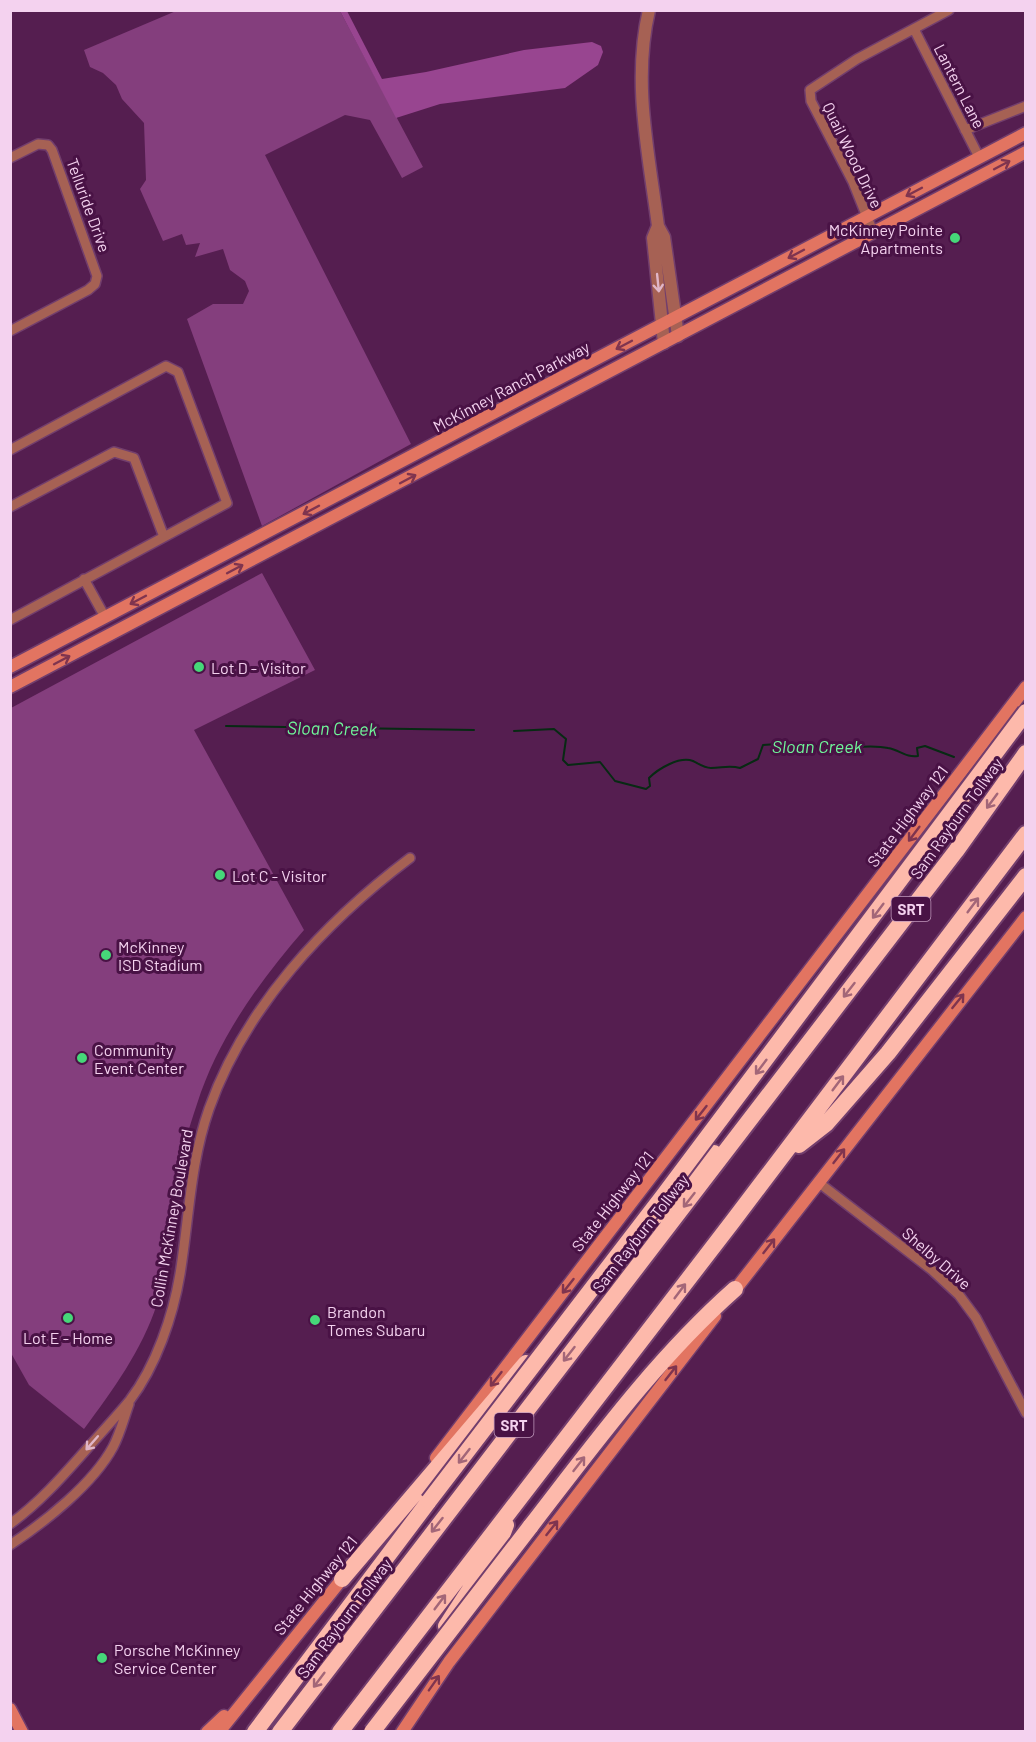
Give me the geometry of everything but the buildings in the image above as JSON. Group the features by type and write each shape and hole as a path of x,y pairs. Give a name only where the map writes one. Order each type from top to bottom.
{"highway":[{"path":"255,1731 663,1196 1026,712"},
{"name":"Sam Rayburn Tollway","path":"280,1731 956,851 1026,753"},
{"name":"SRT","path":"340,1731 777,1163 1026,834"},
{"path":"777,1163 826,1124 888,1053 981,937 1026,876"},
{"path":"981,937 1026,892"},
{"path":"342,1579 484,1411 706,1160 750,1120"},
{"path":"372,1731 644,1380 699,1321 735,1289"},
{"path":"380,1731 498,1546 514,1505"}],"main road":[{"name":"McKinney Ranch Parkway","path":"10,667 1026,132"},
{"name":"McKinney Ranch Parkway","path":"10,687 1026,152"},
{"name":"State Highway 121","path":"219,1731 342,1579 1026,687"},
{"path":"402,1731 449,1662 735,1289 1026,918"},
{"path":"207,1731 249,1692"},
{"path":"10,1709 22,1731"}],"street":[{"path":"649,10 643,36 641,78 658,226 664,237 678,336"},
{"path":"914,29 950,10"},
{"name":"Quail Wood Drive","path":"873,232 848,172 812,104 810,90 851,63 914,29"},
{"name":"Lantern Lane","path":"914,29 979,157"},
{"path":"965,130 1026,106"},
{"name":"Telluride Drive","path":"10,158 32,146 44,144 52,150 96,270 96,281 88,290 10,331"},
{"path":"658,226 653,238 664,344"},
{"path":"10,450 166,366 178,372 227,503 10,620"},
{"path":"10,507 114,452 124,453 134,458 164,537"},
{"path":"84,579 105,617"},
{"name":"Collin McKinney Boulevard","path":"10,1545 61,1506 113,1448 131,1399 155,1354 171,1309 180,1275 196,1151 210,1107 228,1067 258,1014 309,949 356,902 410,858"},
{"name":"Shelby Drive","path":"818,1182 932,1270 959,1295 976,1318 1026,1413"},
{"name":"Collin McKinney Boulevard","path":"10,1524 64,1474 131,1399"}],"shaded area":[{"path":"176,11 340,11 423,167 402,178 370,120 345,115 265,155 411,444 262,526 187,319 213,304 243,304 249,291 245,281 230,270 223,249 195,257 200,243 186,245 182,234 163,241 140,189 146,180 144,123 122,99 116,85 103,73 90,67 84,50"},
{"path":"340,11 347,11 382,79 426,72 524,50 592,42 601,46 603,52 598,65 565,88 440,104 396,118"},
{"path":"262,573 315,670 194,730 304,930 241,1012 216,1056 191,1122 181,1159 168,1257 151,1321 116,1384 84,1429 29,1385 11,1353 11,708"}],"waterway":[{"name":"Sloan Creek","path":"226,726 474,730"},
{"name":"Sloan Creek","path":"514,731 554,729 566,739 563,760 568,765 600,762 615,781 646,789 650,786 649,778 663,767 675,762 687,760 708,768 740,768 758,759 763,745 772,744 837,748 876,746 914,756 918,756 917,748 925,746 954,757"}],"place":[{"name":"McKinney Pointe Apartments","path":"955,238"},
{"name":"Lot D - Visitor","path":"199,667"},
{"name":"Lot C - Visitor","path":"220,875"},
{"name":"McKinney ISD Stadium","path":"106,955"},
{"name":"Community Event Center","path":"82,1058"},
{"name":"Lot E - Home","path":"68,1318"},
{"name":"Brandon Tomes Subaru","path":"315,1320"},
{"name":"Porsche McKinney Service Center","path":"102,1658"}]}
